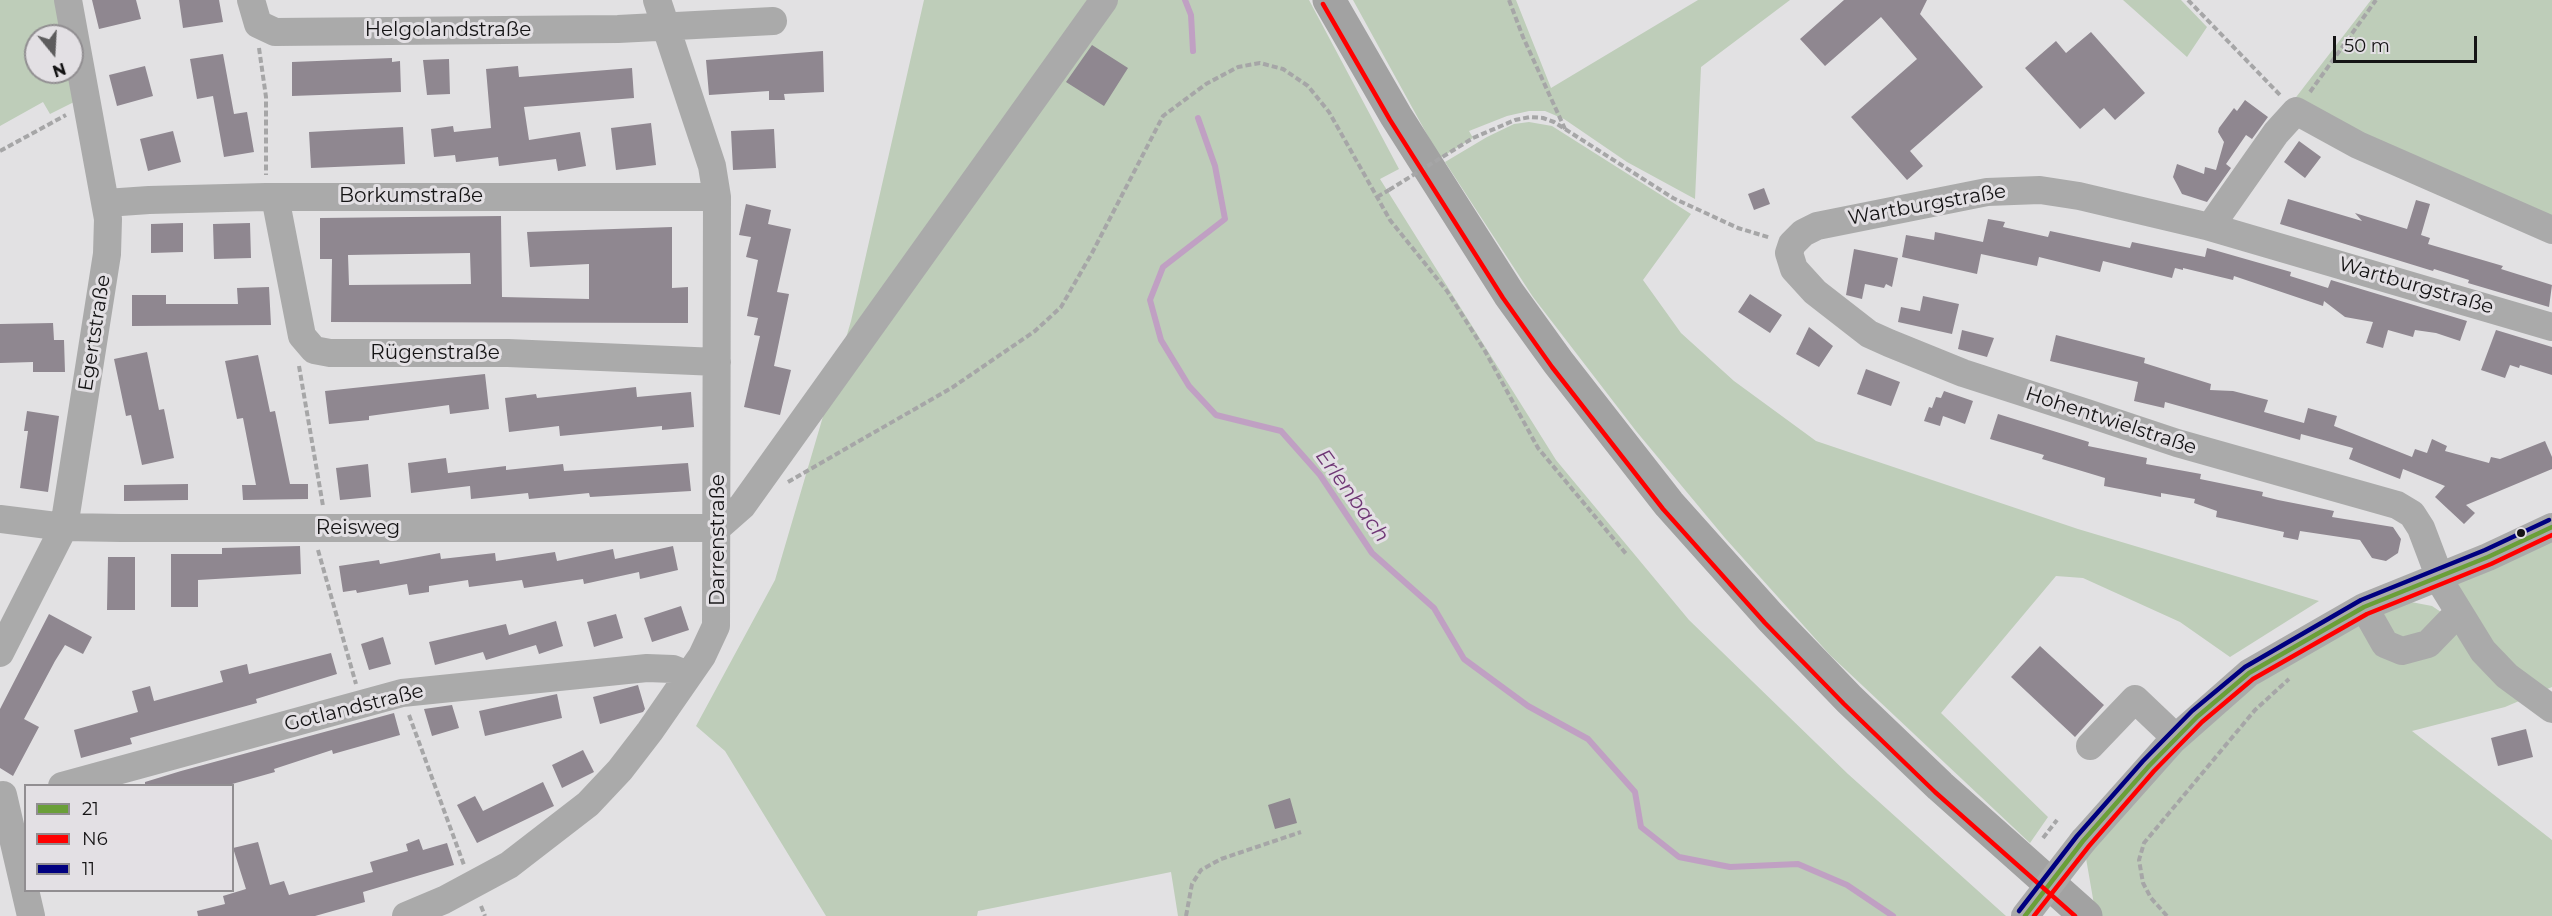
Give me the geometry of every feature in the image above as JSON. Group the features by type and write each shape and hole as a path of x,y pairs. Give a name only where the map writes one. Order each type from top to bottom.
{"main road":[{"path":"1329,0 1401,126 1509,294 1558,362 1669,504 1763,610 1849,699 1940,786 2086,916"}],"street":[{"name":"Egertstraße","path":"0,653 46,567 64,527 105,271 109,232 106,203 68,0"},
{"name":"Darrenstraße","path":"406,916 509,865 548,837 600,792 651,731 707,646 716,626 717,197 712,166 657,0"},
{"path":"717,528 742,506 1104,0"},
{"name":"Helgolandstraße","path":"253,9 262,28 275,32 666,27"},
{"path":"666,27 773,21"},
{"path":"2210,227 2276,133 2296,111 2358,145 2552,230"},
{"name":"Wartburgstraße","path":"1792,244 1803,233 1817,226 1987,192 2040,190 2079,196 2210,227 2552,327"},
{"path":"271,197 302,336 309,347"},
{"name":"Borkumstraße","path":"106,203 179,198 271,197 717,197"},
{"name":"Hohentwielstraße","path":"1792,244 1790,261 1800,277 1831,307 1869,334 1889,344 1963,372 2166,439 2397,505 2412,514 2421,528 2438,576 2458,613 2494,664 2552,709"},
{"name":"Rügenstraße","path":"309,347 330,353 508,352 717,362"},
{"name":"Reisweg","path":"0,519 64,527 717,528"},
{"path":"2025,916 2083,841 2175,737 2249,673 2364,608 2488,557 2552,527"},
{"path":"2364,608 2385,644 2402,651 2428,644 2458,613"},
{"name":"Gotlandstraße","path":"69,784 361,702 402,693 647,668 673,669 688,675"},
{"path":"2090,746 2135,699 2175,737"},
{"path":"10,794 24,875"},
{"path":"27,892 31,916"}],"path":[{"path":"1509,0 1523,37 1565,129"},
{"path":"2188,0 2296,111 2376,0"},
{"path":"253,9 266,98 271,197"},
{"path":"781,486 963,381 1035,331 1061,307 1092,253 1163,116 1206,84 1238,67 1260,63 1283,69 1308,86 1329,112 1390,220 1447,291 1485,351 1538,448 1627,555"},
{"path":"0,151 88,103"},
{"path":"1377,197 1473,138 1495,127 1530,117 1554,122 1626,170 1695,209 1738,228 1792,244"},
{"path":"309,347 298,368 319,527 361,702"},
{"path":"2167,916 2151,898 2143,883 2139,860 2144,843 2255,710 2292,676"},
{"path":"402,693 472,885"},
{"path":"2043,838 2057,820"},
{"path":"1186,916 1192,884 1201,870 1221,859 1301,832"}],"green space":[{"path":"0,0 68,0 72,24 24,24 24,84 84,84 86,96 50,114 43,102 0,126"},
{"path":"924,0 1309,0 1399,169 1380,179 1556,460 1689,620 1848,774 2006,916 1178,916 1171,872 978,911 977,916 826,916 725,751 696,726 775,580 851,321"},
{"path":"1353,0 1516,0 1551,88 1698,0 1790,0 1701,67 1695,199 1627,162 1564,119 1545,111 1529,111 1507,116 1469,131 1473,138 1440,158"},
{"path":"2123,0 2181,0 2207,27 2187,57"},
{"path":"2371,0 2552,0 2552,230 2290,105"},
{"path":"1529,122 1552,126 1691,214 1643,280 1681,333 1734,381 1816,441 2078,529 2319,601 2230,657 2180,622 2083,578 2056,576 1941,713 2048,817 2030,843 1830,655 1725,538 1636,431 1533,297 1445,162 1514,124"},
{"path":"2552,527 2552,687 2505,707 2412,731 2552,840 2552,916 2096,916 2083,841 2149,766 2352,613 2393,650 2458,613 2438,577"},
{"path":"2411,602 2432,606 2441,612 2437,627 2401,645 2377,612"}],"building":[{"path":"92,0 136,0 141,19 99,29"},
{"path":"179,0 219,0 223,22 183,28"},
{"path":"1844,0 1927,0 1920,14 1983,87 1910,151 1923,166 1907,180 1851,117 1917,59 1881,17 1825,66 1800,39"},
{"path":"2091,32 2145,93 2115,120 2104,108 2080,129 2025,68 2056,41 2066,53"},
{"path":"1092,45 1128,68 1104,106 1066,82"},
{"path":"823,51 824,92 784,94 785,100 769,100 769,91 709,95 706,60"},
{"path":"223,54 234,114 247,112 254,152 224,157 213,96 197,99 190,59"},
{"path":"392,58 392,62 400,61 401,92 292,96 292,62"},
{"path":"449,59 450,94 427,95 423,60"},
{"path":"145,66 153,96 117,106 109,75"},
{"path":"518,66 519,77 632,68 634,98 524,107 529,140 580,132 586,166 558,171 556,159 499,166 498,157 456,162 455,155 434,157 431,129 453,126 454,132 491,128 486,69"},
{"path":"2245,100 2268,117 2252,139 2246,135 2226,164 2231,168 2207,202 2182,194 2173,177 2177,164 2204,174 2205,167 2216,170 2224,142 2218,132 2219,128 2234,108 2237,111"},
{"path":"651,123 656,165 616,170 611,128"},
{"path":"403,127 405,164 311,168 309,132"},
{"path":"774,129 776,168 733,170 731,131"},
{"path":"173,131 181,162 148,171 140,139"},
{"path":"2299,141 2321,157 2305,178 2284,162"},
{"path":"1764,188 1770,204 1754,210 1748,194"},
{"path":"2288,199 2362,221 2355,213 2407,229 2416,200 2430,204 2421,235 2430,238 2428,244 2503,266 2501,269 2552,285 2549,307 2468,283 2469,280 2434,269 2433,271 2280,224"},
{"path":"746,204 771,210 768,224 791,229 777,292 789,294 774,366 791,370 780,415 744,407 760,336 754,335 758,318 747,316 758,260 746,257 751,237 739,235"},
{"path":"501,216 502,297 589,299 589,264 530,267 527,232 672,227 672,288 688,287 688,323 331,322 332,259 320,259 320,218","holes":["470,253 471,284 349,285 348,255"]},
{"path":"1988,219 2005,222 2003,227 2048,237 2050,231 2130,248 2132,242 2205,257 2207,248 2291,272 2290,276 2328,288 2331,280 2467,321 2460,341 2436,333 2415,330 2413,337 2388,330 2383,348 2366,343 2373,322 2345,317 2324,301 2323,306 2234,276 2233,280 2175,268 2172,278 2103,261 2100,272 2039,257 2037,266 1981,254 1977,274 1902,257 1906,235 1934,240 1935,232 1983,242"},
{"path":"183,223 183,252 151,253 151,224"},
{"path":"250,223 251,258 214,259 213,224"},
{"path":"1854,249 1898,258 1892,287 1886,284 1884,288 1865,284 1862,299 1846,295"},
{"path":"269,287 271,325 132,326 132,295 166,295 166,304 238,304 237,288"},
{"path":"1750,294 1782,315 1770,333 1738,312"},
{"path":"1923,296 1959,304 1952,334 1898,322 1901,307 1920,311"},
{"path":"53,323 54,340 64,340 65,372 33,372 33,362 0,363 0,324"},
{"path":"1809,327 1833,346 1819,367 1796,354"},
{"path":"1962,330 1994,338 1987,357 1958,349"},
{"path":"2496,330 2552,347 2552,375 2520,365 2519,368 2510,365 2505,378 2481,370"},
{"path":"2056,335 2145,358 2144,363 2211,384 2210,390 2233,391 2268,400 2264,412 2304,423 2308,408 2337,416 2334,426 2412,457 2415,449 2427,453 2432,439 2447,446 2445,451 2489,463 2491,457 2500,459 2545,441 2552,457 2552,469 2466,505 2475,513 2464,524 2435,497 2445,486 2403,469 2400,479 2349,459 2353,448 2301,434 2300,440 2165,402 2164,408 2134,401 2138,382 2050,361"},
{"path":"147,352 159,410 164,409 174,458 142,465 131,415 126,416 114,359"},
{"path":"258,355 270,412 275,411 290,484 308,484 308,499 243,500 242,485 256,485 243,418 237,419 225,361"},
{"path":"1866,369 1900,382 1891,406 1857,394"},
{"path":"485,374 489,409 450,414 449,405 369,416 369,420 329,424 325,391"},
{"path":"636,387 637,397 691,392 694,427 662,430 662,426 560,436 559,426 509,432 505,398 536,394 537,398"},
{"path":"1944,391 1973,401 1965,424 1943,416 1940,426 1924,421 1929,407 1932,408 1936,397 1941,398"},
{"path":"27,411 59,416 48,492 20,488 28,431 24,431"},
{"path":"1998,414 2089,442 2088,446 2147,458 2146,464 2201,474 2200,479 2263,492 2262,496 2278,500 2334,511 2332,517 2393,527 2401,539 2398,553 2386,561 2372,558 2360,540 2300,531 2298,540 2283,537 2284,532 2216,517 2217,511 2194,503 2195,499 2161,493 2161,497 2104,486 2105,478 2042,459 2044,455 1990,439"},
{"path":"446,458 448,473 506,466 506,470 563,464 564,471 688,463 691,491 590,497 589,493 529,499 528,493 471,499 470,486 411,493 408,463"},
{"path":"368,464 371,497 340,500 336,468"},
{"path":"188,484 188,500 124,501 124,485"},
{"path":"300,546 301,574 198,580 198,607 171,607 171,554 222,554 222,548"},
{"path":"673,546 678,570 640,579 639,572 584,584 583,579 524,588 522,580 469,587 468,580 429,586 429,592 409,595 407,584 357,593 356,590 343,592 339,566 379,560 380,564 440,553 441,559 495,553 496,561 555,552 557,561 613,549 615,559"},
{"path":"108,557 135,557 135,610 107,610"},
{"path":"681,606 689,630 652,642 644,618"},
{"path":"49,614 92,637 83,654 65,645 55,661 24,719 39,727 13,776 0,768 0,709"},
{"path":"616,614 623,638 594,647 587,622"},
{"path":"556,621 563,646 539,654 536,645 486,660 483,652 435,665 429,642 506,624 509,635"},
{"path":"383,637 391,664 369,670 361,644"},
{"path":"2040,646 2104,705 2075,737 2011,677"},
{"path":"331,653 337,674 256,699 257,703 130,738 132,744 81,758 74,730 138,712 132,691 150,686 154,701 223,682 220,671 247,664 249,674"},
{"path":"638,685 645,709 643,712 600,724 593,697"},
{"path":"557,694 562,718 485,736 479,711"},
{"path":"452,705 459,728 432,736 424,709"},
{"path":"394,713 400,735 333,754 332,750 274,769 275,772 232,784 145,784 145,782"},
{"path":"2526,729 2533,757 2498,766 2491,738"},
{"path":"583,750 594,772 562,788 552,765"},
{"path":"543,782 554,806 477,843 457,805 475,796 483,811"},
{"path":"1290,798 1297,823 1275,829 1268,805"},
{"path":"419,839 423,850 447,843 454,865 363,892 365,902 315,916 198,916 197,911 225,904 223,896 246,889 234,848 258,842 270,885 284,881 289,895 373,872 370,862 408,851 406,844"}],"waterway":[{"name":"Erlenbach","path":"1185,0 1191,15 1193,51"},
{"name":"Erlenbach","path":"1198,118 1215,166 1225,219 1163,267 1150,300 1161,340 1189,386 1216,415 1281,431 1320,475 1372,553 1434,608 1464,659 1528,706 1588,739 1635,792 1641,827 1679,857 1730,867 1798,864 1847,885 1893,916"}],"transit line":[{"name":"N6","path":"1323,4 1390,120 1503,298 1552,367 1663,509 1765,623 1844,704 1935,792 2075,916"},
{"name":"11","path":"2019,911 2077,836 2143,761 2192,711 2245,667 2361,600 2485,550 2549,520"},
{"name":"21","path":"2025,916 2083,841 2149,766 2197,717 2249,673 2364,607 2488,557 2552,527"},
{"name":"N6","path":"2034,916 2089,846 2154,771 2202,722 2253,679 2367,614 2491,564 2552,535"}]}
